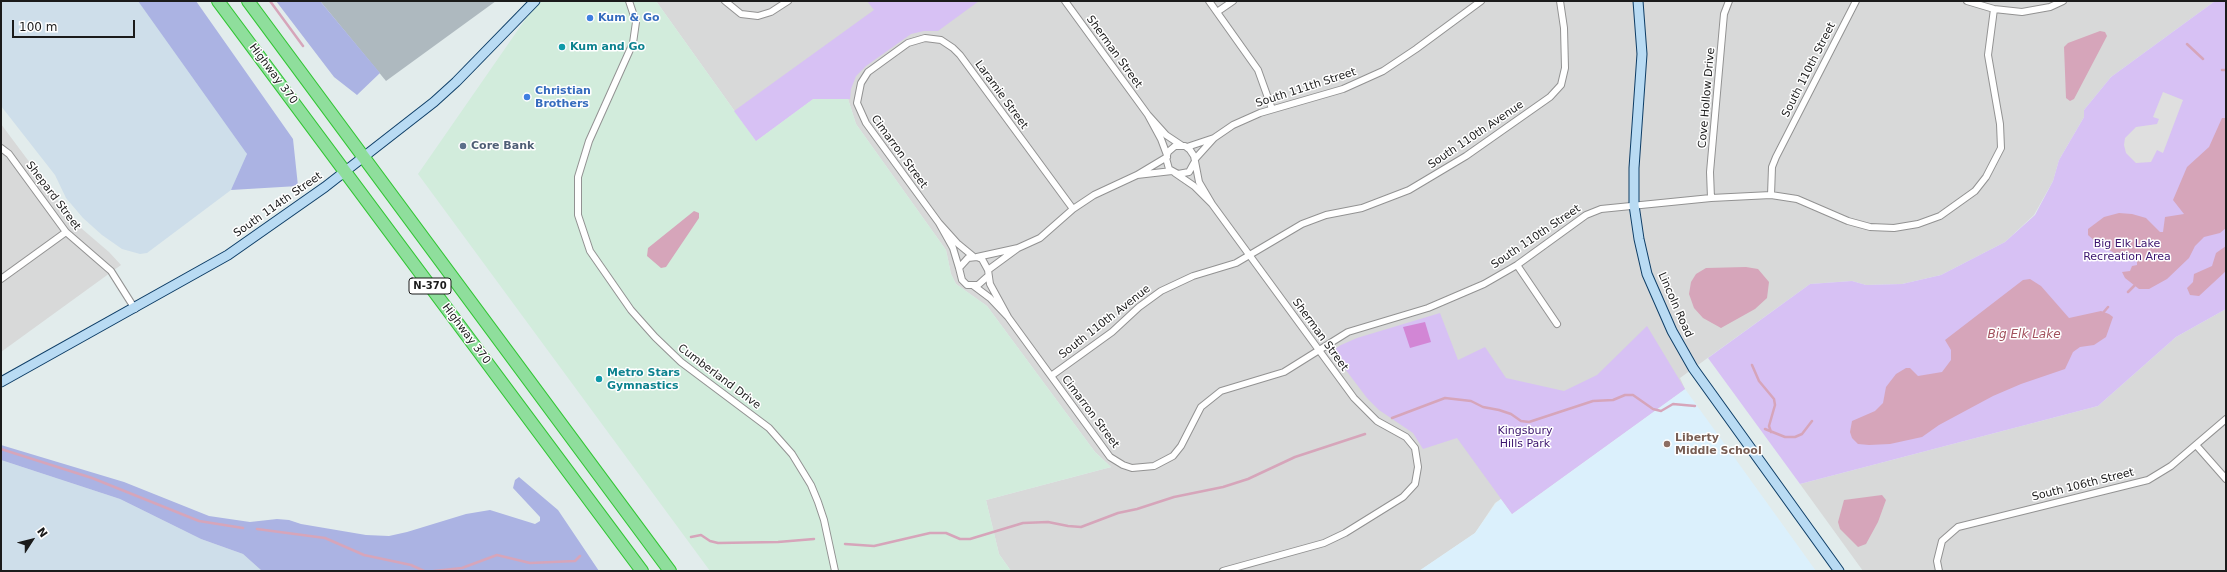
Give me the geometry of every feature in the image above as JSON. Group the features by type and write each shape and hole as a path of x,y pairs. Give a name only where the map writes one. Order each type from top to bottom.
{"highway":[{"name":"Highway 370","path":"218,1 642,571"},
{"name":"Highway 370","path":"248,1 362,157 670,571"}],"street":[{"name":"South 114th Street","path":"1,382 228,255 345,171 411,121 456,82 535,1"},
{"name":"Cumberland Drive","path":"629,1 636,22 633,43 589,141 578,177 578,215 588,246 599,267 631,310 655,337 681,362 768,428 792,454 811,485 818,502 824,520 834,571"},
{"path":"725,1 734,10 750,16 765,15 788,1"},
{"name":"Sherman Street","path":"1065,1 1148,115 1166,134 1184,146"},
{"path":"1208,1 1258,70 1272,109"},
{"path":"1217,12 1233,1"},
{"name":"South 111th Street","path":"1184,146 1214,138 1246,119 1272,109 1343,89 1383,71 1416,49 1481,1"},
{"name":"South 110th Avenue","path":"1051,376 1112,332 1152,296 1184,280 1230,266 1250,256 1302,224 1376,203 1419,184 1478,149 1554,94 1561,85 1566,68 1564,28 1560,1"},
{"name":"Lincoln Road","path":"1638,1 1642,54 1634,168 1634,205 1639,239 1647,274 1679,344 1693,368 1839,571"},
{"name":"Cove Hollow Drive","path":"1710,198 1710,172 1724,19 1729,1"},
{"name":"South 110th Street","path":"1160,464 1173,456 1181,446 1196,414 1215,395 1233,386 1284,372 1304,361 1348,332 1422,310 1462,294 1518,265 1593,212 1601,208 1710,198 1771,195 1772,167 1856,1"},
{"path":"1967,1 1994,9 2022,12 2050,7 2062,1"},
{"path":"1771,195 1797,199 1848,221 1870,227 1894,228 1918,224 1940,216 1975,191 1986,177 2001,148 2000,124 1988,55 1994,9"},
{"name":"Laramie Street","path":"892,54 908,43 925,38 941,40 954,48 1073,209"},
{"name":"Cimarron Street","path":"892,54 863,78 857,96 858,110 939,223 957,243 975,257"},
{"name":"Sherman Street","path":"1148,115 1161,139 1167,156"},
{"name":"South 111th Street","path":"1195,161 1214,138"},
{"path":"1018,248 988,273 983,283 974,286 962,280 959,268 964,260 1018,248 1040,238 1073,209 1103,189 1137,175 1167,156 1172,148 1184,146 1193,152 1195,161 1188,172 1182,174 1173,172 1137,175"},
{"name":"Shepard Street","path":"1,148 9,154 66,232 110,271 135,308"},
{"path":"1167,156 1167,165 1173,172"},
{"name":"Sherman Street","path":"1195,161 1200,182 1212,204 1319,350 1366,411 1389,429 1406,438 1415,448 1418,467 1415,484 1403,497 1345,533 1324,543 1246,568"},
{"name":"Sherman Street","path":"1173,172 1194,186 1212,204"},
{"name":"Cimarron Street","path":"939,223 953,248 959,268"},
{"path":"1,280 66,232"},
{"path":"975,257 986,264 988,273"},
{"path":"1518,265 1557,324"},
{"name":"Cimarron Street","path":"988,273 993,291 1008,317 1110,457 1132,468 1148,468 1160,464"},
{"name":"Cimarron Street","path":"974,286 990,298 1008,317"},
{"name":"South 106th Street","path":"1939,571 1937,561 1938,551 1942,541 1950,533 1962,525 2148,480 2171,466 2226,419"},
{"path":"2196,445 2226,479"},
{"path":"1223,571 1246,568"}],"shaded area":[{"path":"1,1 139,1 246,150 248,161 238,182 231,190 147,253 140,254 122,249 102,235 83,218 66,198 55,175 1,106"},
{"path":"138,1 196,1 293,139 298,186 231,190 247,154"},
{"path":"276,1 320,1 380,73 357,95 334,77"},
{"path":"320,1 496,1 386,81"},
{"path":"538,1 656,1 756,141 813,99 848,99 856,124 946,250 951,274 956,284 987,306 1095,452 1111,467 986,500 999,554 1011,571 710,571 418,174"},
{"path":"656,1 2215,1 2111,77 2084,110 2084,117 2059,160 2053,181 2034,215 2005,242 1941,275 1902,284 1866,285 1852,281 1810,284 1680,378 1685,389 1512,514 1501,499 1495,503 1475,533 1419,571 1011,571 999,554 986,500 1111,467 1095,452 987,306 956,284 951,274 946,250 856,124 848,99 813,99 756,141"},
{"path":"2163,92 2183,100 2163,153 2157,150 2151,162 2136,163 2126,153 2124,145 2125,138 2136,127 2157,124 2159,119 2153,117"},
{"path":"1,124 74,222 109,252 121,265 1,352"},
{"path":"2226,309 2226,571 1863,571 1800,484 2098,406 2176,337"},
{"path":"1425,322 1431,342 1410,348 1403,327"},
{"name":"Liberty Middle School","path":"1685,389 1816,571 1419,571 1475,533 1496,503 1501,499 1512,514"},
{"path":"1,445 124,482 209,516 250,522 277,519 289,520 301,524 366,535 389,536 466,514 490,510 535,524 540,521 540,517 513,488 515,480 519,477 558,510 599,571 262,571 243,554 201,539 120,499 1,460"},
{"path":"1,460 120,499 201,539 243,554 262,571 1,571"}],"green space":[{"path":"867,1 979,1 938,31 924,31 911,34 866,66 856,76 851,89 850,99 813,99 756,141 734,111 874,10"},
{"name":"Big Elk Lake Recreation Area","path":"2215,1 2226,1 2226,309 2176,337 2098,406 1800,484 1708,358 1810,284 1852,281 1866,285 1902,284 1941,275 2005,242 2035,215 2053,181 2059,160 2084,117 2084,110 2111,77"},
{"name":"Kingsbury Hills Park","path":"1440,313 1458,360 1485,347 1506,378 1564,391 1597,375 1647,326 1685,389 1512,514 1457,438 1423,449 1413,433 1379,410 1367,398 1333,353 1333,350 1341,345 1357,338"}],"water":[{"path":"2100,31 2105,32 2107,36 2074,99 2070,101 2066,98 2064,47 2068,43"},
{"path":"2222,118 2226,118 2226,228 2220,233 2204,237 2195,246 2189,258 2167,279 2149,289 2139,289 2125,278 2122,272 2130,271 2132,266 2137,265 2137,261 2116,254 2097,243 2088,235 2088,229 2104,217 2119,213 2132,214 2146,218 2160,232 2163,232 2165,217 2184,214 2173,200 2187,167 2209,147"},
{"path":"694,211 699,213 699,218 666,267 661,268 647,256 648,248"},
{"path":"2226,246 2226,271 2199,296 2190,295 2187,288 2193,282 2194,274 2212,266 2216,253"},
{"path":"1746,267 1758,269 1769,282 1767,298 1755,309 1721,328 1703,318 1694,308 1689,294 1691,282 1696,274 1706,268"},
{"name":"Big Elk Lake","path":"2030,279 2041,286 2069,318 2101,311 2113,317 2106,337 2094,345 2080,347 2073,352 2065,369 2021,384 1993,396 1939,425 1922,437 1890,444 1869,445 1858,444 1852,438 1850,432 1852,421 1875,411 1883,403 1886,387 1896,374 1906,368 1910,368 1918,376 1942,372 1951,360 1951,350 1945,340 2023,280"},
{"path":"1882,495 1886,500 1878,522 1866,544 1858,547 1840,529 1838,522 1844,500"}],"waterway":[{"path":"270,1 303,46"},
{"path":"2187,44 2203,59"},
{"path":"2128,292 2136,284"},
{"path":"2102,314 2108,307"},
{"path":"1752,365 1759,381 1774,399 1775,405 1769,426 1771,432"},
{"path":"1392,418 1445,398 1471,401 1483,407 1511,414 1521,421 1529,422 1593,401 1613,400 1625,395 1633,395 1653,409 1661,411 1673,404 1695,406"},
{"path":"1765,429 1785,437 1795,437 1802,434 1812,421"},
{"path":"845,544 874,546 930,533 946,533 960,539 970,539 1023,523 1048,522 1081,527 1118,513 1137,509 1174,497 1223,487 1248,479 1295,457 1365,434"},
{"path":"1,449 92,478 199,521 243,528"},
{"path":"257,529 325,538 364,555 411,565 424,571"},
{"path":"691,537 701,535 710,541 718,543 778,542 814,539"},
{"path":"434,571 462,568 497,555 530,563 575,561 580,556"}],"place":[{"name":"Kum & Go","path":"590,18"},
{"name":"Kum and Go","path":"562,47"},
{"name":"Christian Brothers","path":"527,97"},
{"name":"Core Bank","path":"463,146"},
{"name":"Metro Stars Gymnastics","path":"599,379"},
{"name":"Liberty Middle School","path":"1667,444"}]}
